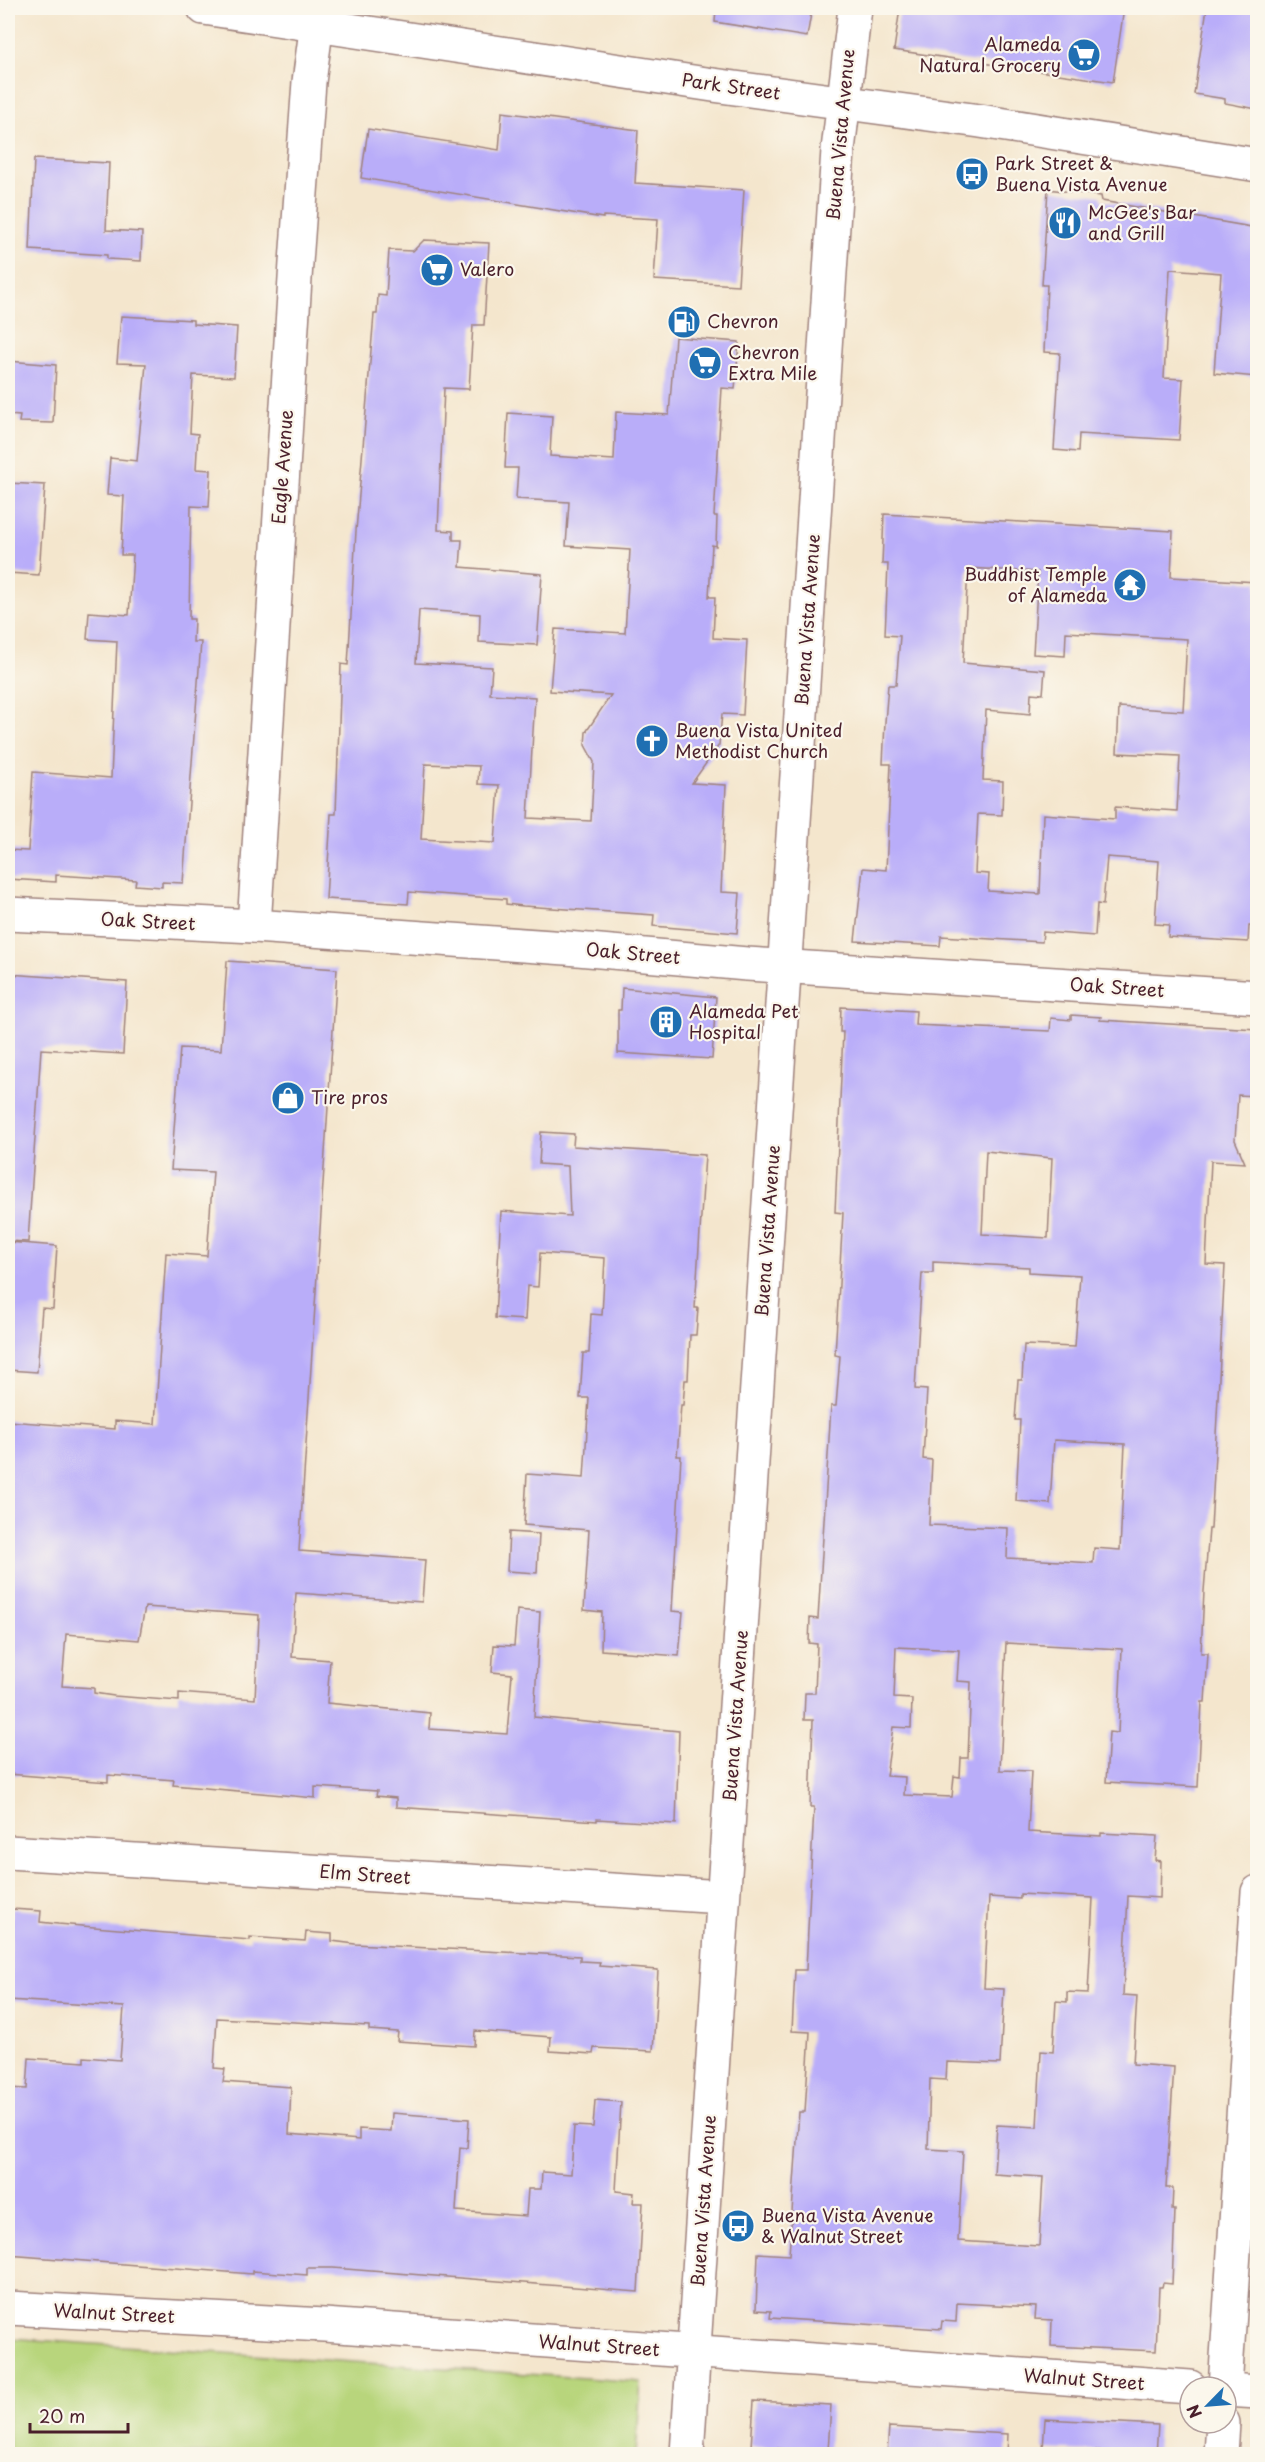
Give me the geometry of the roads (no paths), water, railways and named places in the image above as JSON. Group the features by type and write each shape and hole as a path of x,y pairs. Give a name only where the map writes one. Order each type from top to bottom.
{"street":[{"name":"Park Street","path":"204,8 318,17 843,102 1257,165"},
{"name":"Buena Vista Avenue","path":"687,2454 843,102 855,8"},
{"name":"Eagle Avenue","path":"254,927 296,263 309,82 318,17"},
{"name":"Oak Street","path":"8,914 254,927 566,948 785,966 1257,997"},
{"name":"Elm Street","path":"8,1852 723,1897"},
{"path":"1227,2375 1257,1892"},
{"name":"Walnut Street","path":"8,2308 324,2325 1178,2386"},
{"path":"1238,2390 1257,2392"},
{"path":"1221,2454 1222,2435"}],"place":[{"name":"Alameda Natural Grocery","path":"1084,55"},
{"name":"Park Street & Buena Vista Avenue","path":"972,174"},
{"name":"McGee's Bar and Grill","path":"1065,223"},
{"name":"Valero","path":"437,270"},
{"name":"Chevron","path":"684,322"},
{"name":"Chevron Extra Mile","path":"705,363"},
{"name":"Buddhist Temple of Alameda","path":"1130,585"},
{"name":"Buena Vista United Methodist Church","path":"652,741"},
{"name":"Alameda Pet Hospital","path":"666,1022"},
{"name":"Tire pros","path":"288,1098"},
{"name":"Buena Vista Avenue & Walnut Street","path":"738,2226"}]}
